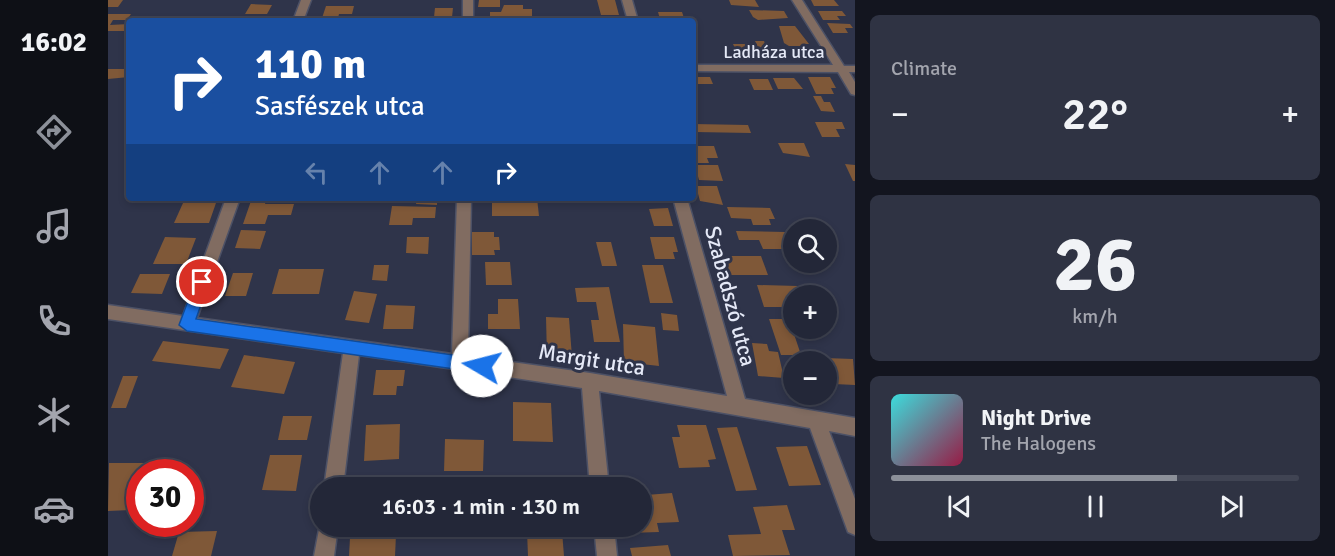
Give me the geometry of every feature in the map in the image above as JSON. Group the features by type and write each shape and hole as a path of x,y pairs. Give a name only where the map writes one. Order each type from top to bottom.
{"street":[{"path":"299,18 306,0"},
{"path":"468,0 468,18"},
{"path":"627,0 632,18"},
{"path":"797,0 855,91"},
{"name":"Ladháza utca","path":"696,68 855,69"},
{"path":"187,325 232,201"},
{"path":"460,363 464,201"},
{"name":"Szabadszó utca","path":"681,201 738,406"},
{"name":"Margit utca","path":"108,312 590,381 855,427"},
{"path":"334,477 352,348"},
{"path":"590,381 599,477"},
{"path":"816,421 855,525"},
{"path":"324,556 327,537"},
{"path":"605,537 607,556"}],"building":[{"path":"108,0 123,0 118,7 108,7"},
{"path":"479,0 500,0 500,7 478,7"},
{"path":"597,0 615,0 619,15 601,15"},
{"path":"729,0 755,0 759,7 731,5"},
{"path":"811,0 834,0 839,6 814,6"},
{"path":"251,4 272,5 267,14 245,14"},
{"path":"504,5 523,5 523,9 532,9 532,17 490,18 490,12 501,12"},
{"path":"326,6 354,6 352,14 339,14 338,18 322,18"},
{"path":"435,8 453,8 452,17 434,17"},
{"path":"749,10 784,11 788,18 758,20"},
{"path":"818,11 842,11 846,16 837,16 840,20 823,20"},
{"path":"658,12 682,12 684,18 660,18"},
{"path":"108,14 131,14 126,20 113,20 110,25 126,24 126,31 108,31"},
{"path":"596,16 618,18 596,18"},
{"path":"827,23 850,24 853,28 845,28 848,33 833,33"},
{"path":"779,26 795,26 809,44 789,46 784,43"},
{"path":"755,41 764,41 768,50 778,50 783,60 764,60"},
{"path":"733,44 755,44 762,60 739,57"},
{"path":"108,69 126,69 126,77 108,79"},
{"path":"696,77 710,77 713,84 696,84"},
{"path":"808,77 830,77 836,88 831,88 834,94 816,94"},
{"path":"773,78 794,78 803,89 778,89"},
{"path":"749,79 768,79 773,90 754,90"},
{"path":"813,96 821,96 824,102 830,102 835,112 821,111"},
{"path":"815,122 842,122 845,129 836,129 840,137 822,137"},
{"path":"696,124 748,125 751,133 696,132"},
{"path":"778,143 804,143 810,157 783,153"},
{"path":"696,146 714,146 718,158 707,158 709,163 696,163"},
{"path":"845,164 855,165 855,181 853,181"},
{"path":"696,165 718,165 723,181 699,180"},
{"path":"696,186 717,186 723,205 700,201"},
{"path":"251,201 266,201 265,204 294,204 291,215 268,215 265,224 243,224"},
{"path":"416,201 437,201 437,205 416,204"},
{"path":"492,201 537,201 539,216 492,216"},
{"path":"183,203 216,203 209,223 174,223"},
{"path":"392,206 436,207 435,218 413,218 412,225 389,225"},
{"path":"727,207 770,208 775,219 769,219 771,225 753,225 751,219 731,218"},
{"path":"668,208 673,226 654,226 649,209"},
{"path":"241,230 266,231 260,249 235,248"},
{"path":"736,231 783,232 783,249 763,249 759,240 739,240"},
{"path":"472,232 494,232 494,237 499,237 500,250 494,250 495,255 472,255"},
{"path":"165,237 196,238 186,264 153,264"},
{"path":"407,237 429,237 428,254 406,253"},
{"path":"650,237 674,237 678,252 673,252 675,259 655,259"},
{"path":"596,242 611,242 617,266 602,266"},
{"path":"722,256 761,256 768,275 727,275"},
{"path":"485,262 510,262 512,285 486,285"},
{"path":"374,265 389,265 387,281 372,280"},
{"path":"642,265 663,265 673,303 650,303"},
{"path":"279,269 324,269 319,294 272,294"},
{"path":"233,273 253,273 246,296 225,296"},
{"path":"140,274 170,274 162,294 131,293"},
{"path":"757,285 783,286 783,307 764,307"},
{"path":"609,287 620,342 594,342 591,320 599,320 596,302 577,302 575,288"},
{"path":"354,291 377,294 369,323 345,320"},
{"path":"498,299 518,299 520,329 488,329 488,314 498,314"},
{"path":"386,305 415,306 413,329 383,329"},
{"path":"661,313 677,315 679,331 663,330"},
{"path":"546,317 569,318 572,357 547,357"},
{"path":"769,319 783,319 783,339 796,339 800,351 783,351 781,355"},
{"path":"623,324 655,327 659,366 624,362"},
{"path":"163,341 229,349 220,369 152,361"},
{"path":"752,343 767,344 769,351 778,352 783,374 783,378 758,376"},
{"path":"244,355 295,362 284,394 231,387"},
{"path":"837,358 853,359 855,385 837,384"},
{"path":"376,370 405,370 403,386 397,386 396,395 373,395"},
{"path":"123,376 138,376 126,408 111,408"},
{"path":"513,402 551,403 553,442 513,441"},
{"path":"283,416 312,416 307,440 278,440"},
{"path":"400,424 399,459 364,461 366,425"},
{"path":"677,425 706,425 716,459 708,460 710,467 679,468 672,437 680,437"},
{"path":"737,427 757,490 736,491 717,428"},
{"path":"445,439 484,440 483,471 444,471"},
{"path":"807,446 821,485 789,486 776,447"},
{"path":"270,455 302,455 296,491 262,490"},
{"path":"109,463 126,463 126,510 108,511"},
{"path":"672,493 679,522 657,523 659,532 652,532 652,495"},
{"path":"787,505 795,530 782,530 790,555 733,556 728,535 761,534 753,507"},
{"path":"204,531 217,531 211,556 172,556 178,537 204,537"},
{"path":"396,537 395,556 349,556 350,538"},
{"path":"527,537 562,537 564,556 528,556"},
{"path":"668,545 671,556 632,556 630,548"}],"route":[{"path":"202,282 187,325 482,366"}]}
